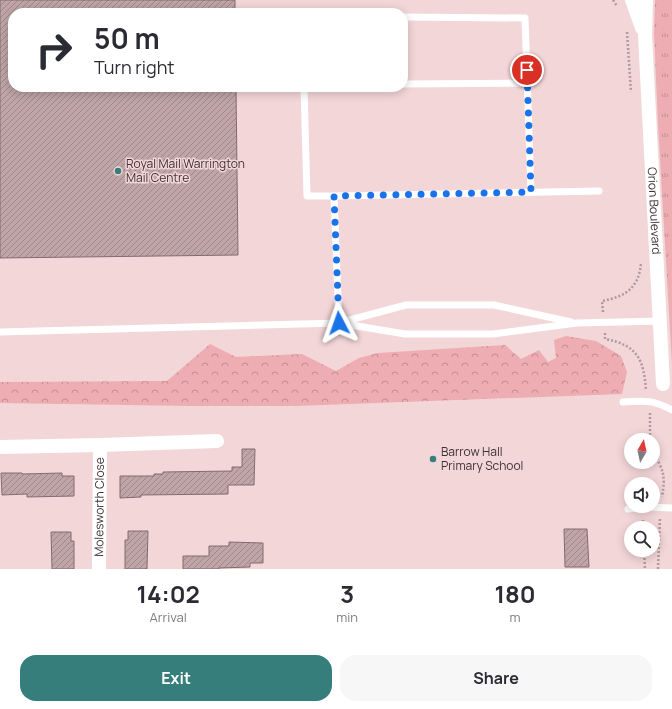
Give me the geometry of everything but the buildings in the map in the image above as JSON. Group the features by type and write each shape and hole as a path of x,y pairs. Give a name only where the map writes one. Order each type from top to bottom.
{"street":[{"name":"Orion Boulevard","path":"632,0 645,36"},
{"name":"Orion Boulevard","path":"646,0 645,36 661,321 663,384"},
{"name":"Molesworth Close","path":"0,447 217,441"},
{"name":"Molesworth Close","path":"99,569 100,445"}],"lane":[{"path":"408,17 525,18 531,192"},
{"path":"408,84 528,83"},
{"path":"304,92 306,196 599,191"},
{"path":"334,196 339,323"},
{"path":"339,323 406,305 494,305 577,323"},
{"path":"0,332 339,323 405,334 493,334 577,323 661,321"},
{"path":"623,402 650,401 672,410"},
{"path":"660,508 672,508"}],"path":[{"path":"613,0 619,8"},
{"path":"625,27 627,33 632,94"},
{"path":"602,301 621,296 628,291 639,275 641,258"},
{"path":"605,339 625,344 638,356 644,370 646,392 650,395"},
{"path":"650,408 650,433"},
{"path":"660,464 664,475 662,497"},
{"path":"658,569 660,517"},
{"path":"644,557 645,569"}],"green space":[{"path":"655,0 672,0 672,364 658,125 654,33"},
{"path":"566,336 596,341 621,356 627,372 622,394 296,406 0,403 0,382 167,381 210,344 236,357 302,354 336,371 359,358 378,353 505,345 521,359 539,350 548,362 556,358 554,340"}],"place":[{"name":"Royal Mail Warrington Mail Centre","path":"118,171"},
{"name":"Barrow Hall Primary School","path":"433,459"}],"route":[{"path":"339,323 334,196 531,192 527,70"}]}
